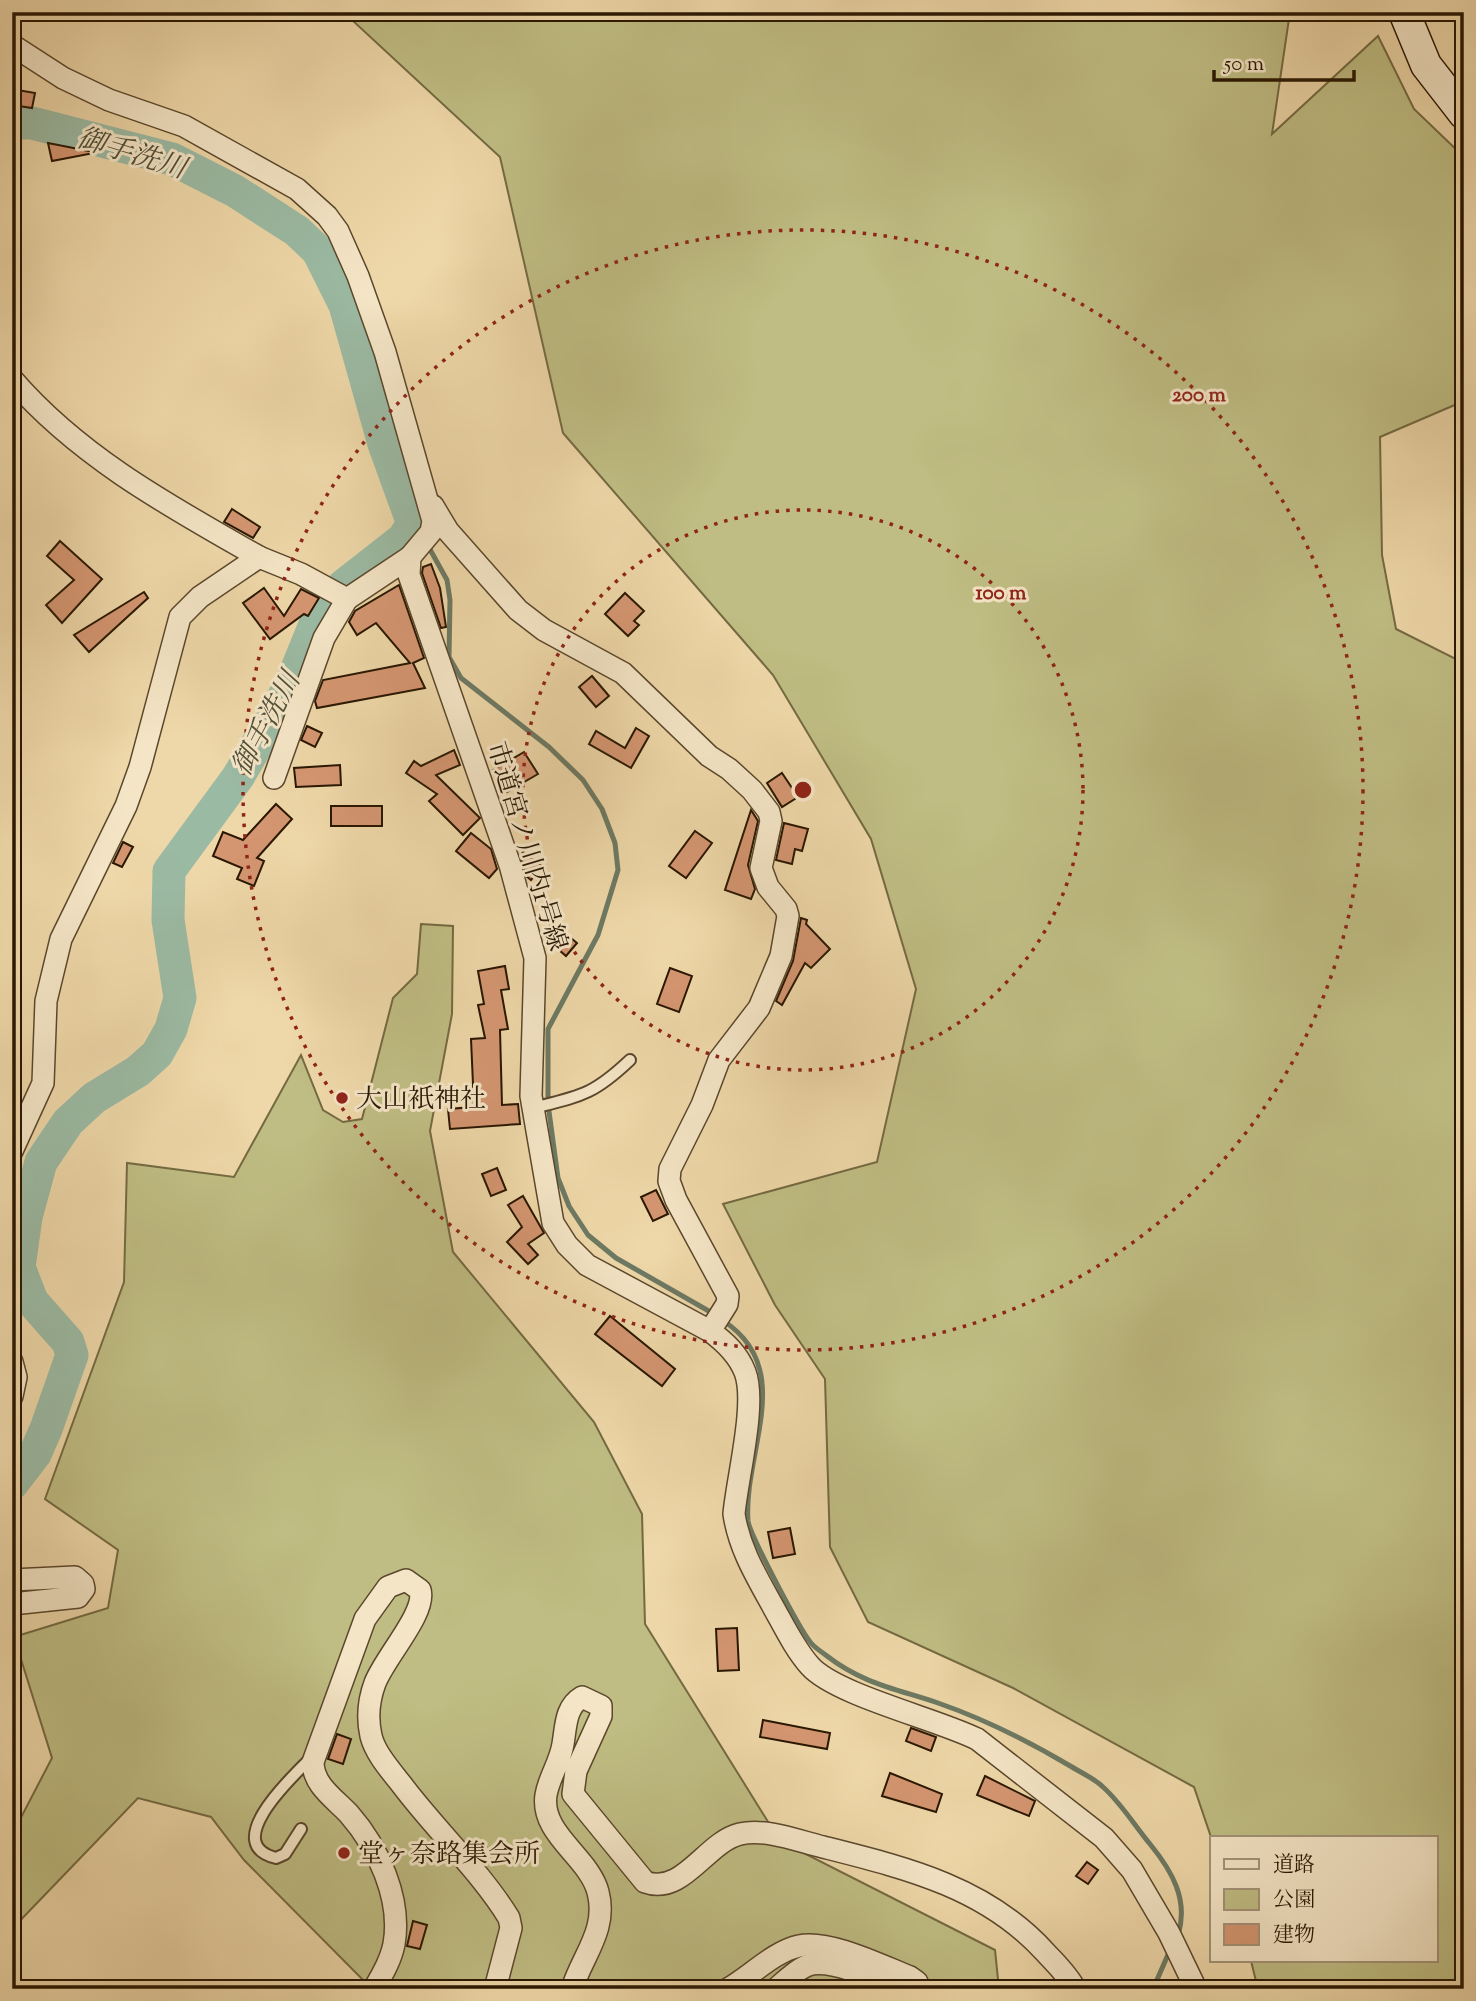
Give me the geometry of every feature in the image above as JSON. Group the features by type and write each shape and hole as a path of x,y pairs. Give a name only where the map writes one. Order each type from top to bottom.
{"main road":[{"path":"1404,12 1426,65 1464,114"}],"street":[{"name":"市道宮ノ川内1号線","path":"12,45 63,78 109,100 184,126 289,184 314,202 338,231 358,276 385,352 433,521 418,548 410,575 510,865 536,958 536,1107 549,1212 567,1245 599,1273 715,1323 735,1354 748,1384 748,1408 734,1514 737,1533 768,1598 811,1668 863,1696 953,1727 995,1751 1104,1838 1132,1870 1169,1933 1196,1989"},
{"path":"12,379 51,418 122,475 259,557 340,596"},
{"path":"419,476 443,525 518,610 544,630 623,673 709,756 729,769 752,790 768,812 771,821 761,868 768,887 786,909 788,916 781,956 759,1008 719,1060 702,1105 670,1169 669,1181 684,1217 725,1285 728,1296 715,1323"},
{"path":"274,778 299,701 340,596 418,548"},
{"path":"12,1151 43,1083 46,1001 61,939 131,793 180,617 200,597 259,557"},
{"path":"12,1362 16,1377 12,1396"},
{"path":"12,1580 75,1577 83,1584 84,1589 78,1598 12,1604"},
{"path":"373,1989 393,1948 395,1934 390,1891 369,1839 317,1781 313,1772 315,1754 365,1619 388,1587 406,1580 420,1590 421,1608 388,1654 376,1681 370,1707 371,1738 386,1765 509,1919 510,1928 495,1989"},
{"path":"572,1989 595,1939 598,1892 589,1872 551,1824 546,1812 545,1796 562,1755 570,1708 582,1697 601,1706 601,1716 576,1771 573,1794 645,1882 663,1885 674,1881 724,1842 746,1833 785,1838 837,1850 910,1869 983,1900 1034,1940 1075,1989"},
{"path":"728,1989 800,1945 833,1948 910,1977 917,1982 919,1989"},
{"path":"776,1989 808,1965 822,1964 839,1966 895,1989"}],"lane":[{"path":"536,1107 562,1102 595,1090 629,1060"},
{"path":"301,1829 285,1854 275,1858 261,1850 256,1840 256,1827 263,1811 315,1754"}],"green space":[{"path":"332,12 1290,12 1272,134 1378,36 1414,109 1464,157 1464,401 1380,437 1382,555 1396,629 1464,663 1464,1989 1258,1989 1251,1962 1438,1962 1438,1836 1211,1836 1194,1787 1013,1688 868,1622 830,1547 825,1379 775,1305 723,1204 877,1162 916,989 871,839 773,675 563,433 500,157 351,19"},
{"path":"421,924 453,926 452,1014 430,1131 453,1252 594,1422 642,1514 645,1624 780,1841 995,1950 999,1989 372,1989 244,1860 211,1817 138,1798 12,1929 12,1841 16,1827 52,1758 14,1637 108,1608 118,1550 45,1499 124,1282 127,1163 234,1177 301,1055 323,1110 343,1122 362,1119 393,998 417,974"}],"building":[{"path":"12,89 35,93 32,108 12,105"},
{"path":"48,143 94,152 94,153 52,161"},
{"path":"232,509 260,527 253,538 224,522"},
{"path":"60,541 102,579 62,623 46,605 74,580 47,556"},
{"path":"431,564 440,588 446,627 441,628 422,573 423,567"},
{"path":"399,585 424,658 413,663 425,688 317,708 315,701 323,680 410,663 376,623 357,635 349,622 355,611"},
{"path":"264,588 284,616 301,589 319,598 308,616 304,614 270,639 243,603"},
{"path":"144,592 148,598 89,652 74,635"},
{"path":"625,593 644,611 634,621 639,625 628,636 605,614"},
{"path":"592,676 609,696 596,707 579,687"},
{"path":"307,726 322,733 315,747 301,740"},
{"path":"636,728 649,736 631,768 589,744 596,731 625,748"},
{"path":"454,750 460,765 436,775 480,818 463,835 429,801 437,794 406,773 414,761 421,766"},
{"path":"524,752 538,774 507,792 493,770"},
{"path":"340,765 341,785 296,787 294,768"},
{"path":"782,773 798,797 782,807 767,783"},
{"path":"276,804 292,819 257,858 264,861 254,886 237,879 242,868 213,856 223,832 243,840"},
{"path":"331,806 382,806 382,826 331,826"},
{"path":"751,810 758,821 748,865 755,889 751,899 725,890"},
{"path":"784,823 808,829 802,851 795,849 792,864 776,860"},
{"path":"695,831 712,843 686,878 669,866"},
{"path":"471,833 491,849 497,869 489,878 456,851"},
{"path":"123,842 133,847 122,867 113,863"},
{"path":"523,852 542,866 531,880 526,876 521,856"},
{"path":"801,918 807,920 806,924 830,949 811,968 805,963 782,1005 776,1001 793,961"},
{"path":"552,922 577,943 566,956 543,936"},
{"path":"505,966 509,989 501,990 508,1029 500,1030 502,1105 518,1104 520,1124 450,1129 448,1109 474,1107 471,1039 485,1038 478,1005 484,1004 478,971"},
{"path":"670,968 692,976 679,1012 657,1004"},
{"path":"497,1168 506,1190 491,1196 482,1174"},
{"path":"656,1190 668,1214 653,1221 641,1197"},
{"path":"523,1196 544,1233 528,1244 538,1255 528,1264 507,1242 522,1227 508,1205"},
{"path":"610,1316 675,1369 662,1386 595,1334"},
{"path":"790,1528 795,1554 773,1558 768,1532"},
{"path":"737,1628 739,1670 718,1671 716,1629"},
{"path":"763,1720 830,1733 827,1749 760,1737"},
{"path":"911,1728 936,1737 931,1751 906,1741"},
{"path":"337,1734 351,1739 343,1764 328,1759"},
{"path":"890,1773 942,1794 936,1812 882,1796"},
{"path":"985,1776 1035,1801 1029,1816 977,1795"},
{"path":"1087,1862 1098,1870 1088,1884 1076,1876"},
{"path":"413,1921 427,1925 420,1949 407,1946"}],"waterway":[{"name":"御手洗川","path":"12,123 32,123 172,159 235,191 297,231 318,251 345,305 384,444 413,524 403,539 343,586 316,622 292,681 238,777 169,871 168,920 180,998 171,1029 157,1054 138,1071 94,1098 68,1122 41,1162 26,1217 19,1267 32,1301 68,1342 72,1355 35,1454 12,1484"},
{"path":"413,524 421,536"},
{"path":"427,544 447,580 450,600 449,657 461,678 549,747 583,780 602,809 615,843 618,870 598,935 548,1029 548,1104 558,1178 569,1206 588,1235 616,1258 714,1314"},
{"path":"722,1320 745,1340 757,1362 762,1386 762,1412 749,1494 748,1521 776,1582 811,1643 854,1673 990,1724 1100,1784 1122,1807 1171,1875 1180,1898 1181,1922 1178,1935"},
{"path":"1153,1989 1170,1950"}],"place":[{"name":"大山衹神社","path":"342,1098"},
{"name":"堂ヶ奈路集会所","path":"344,1853"}]}
